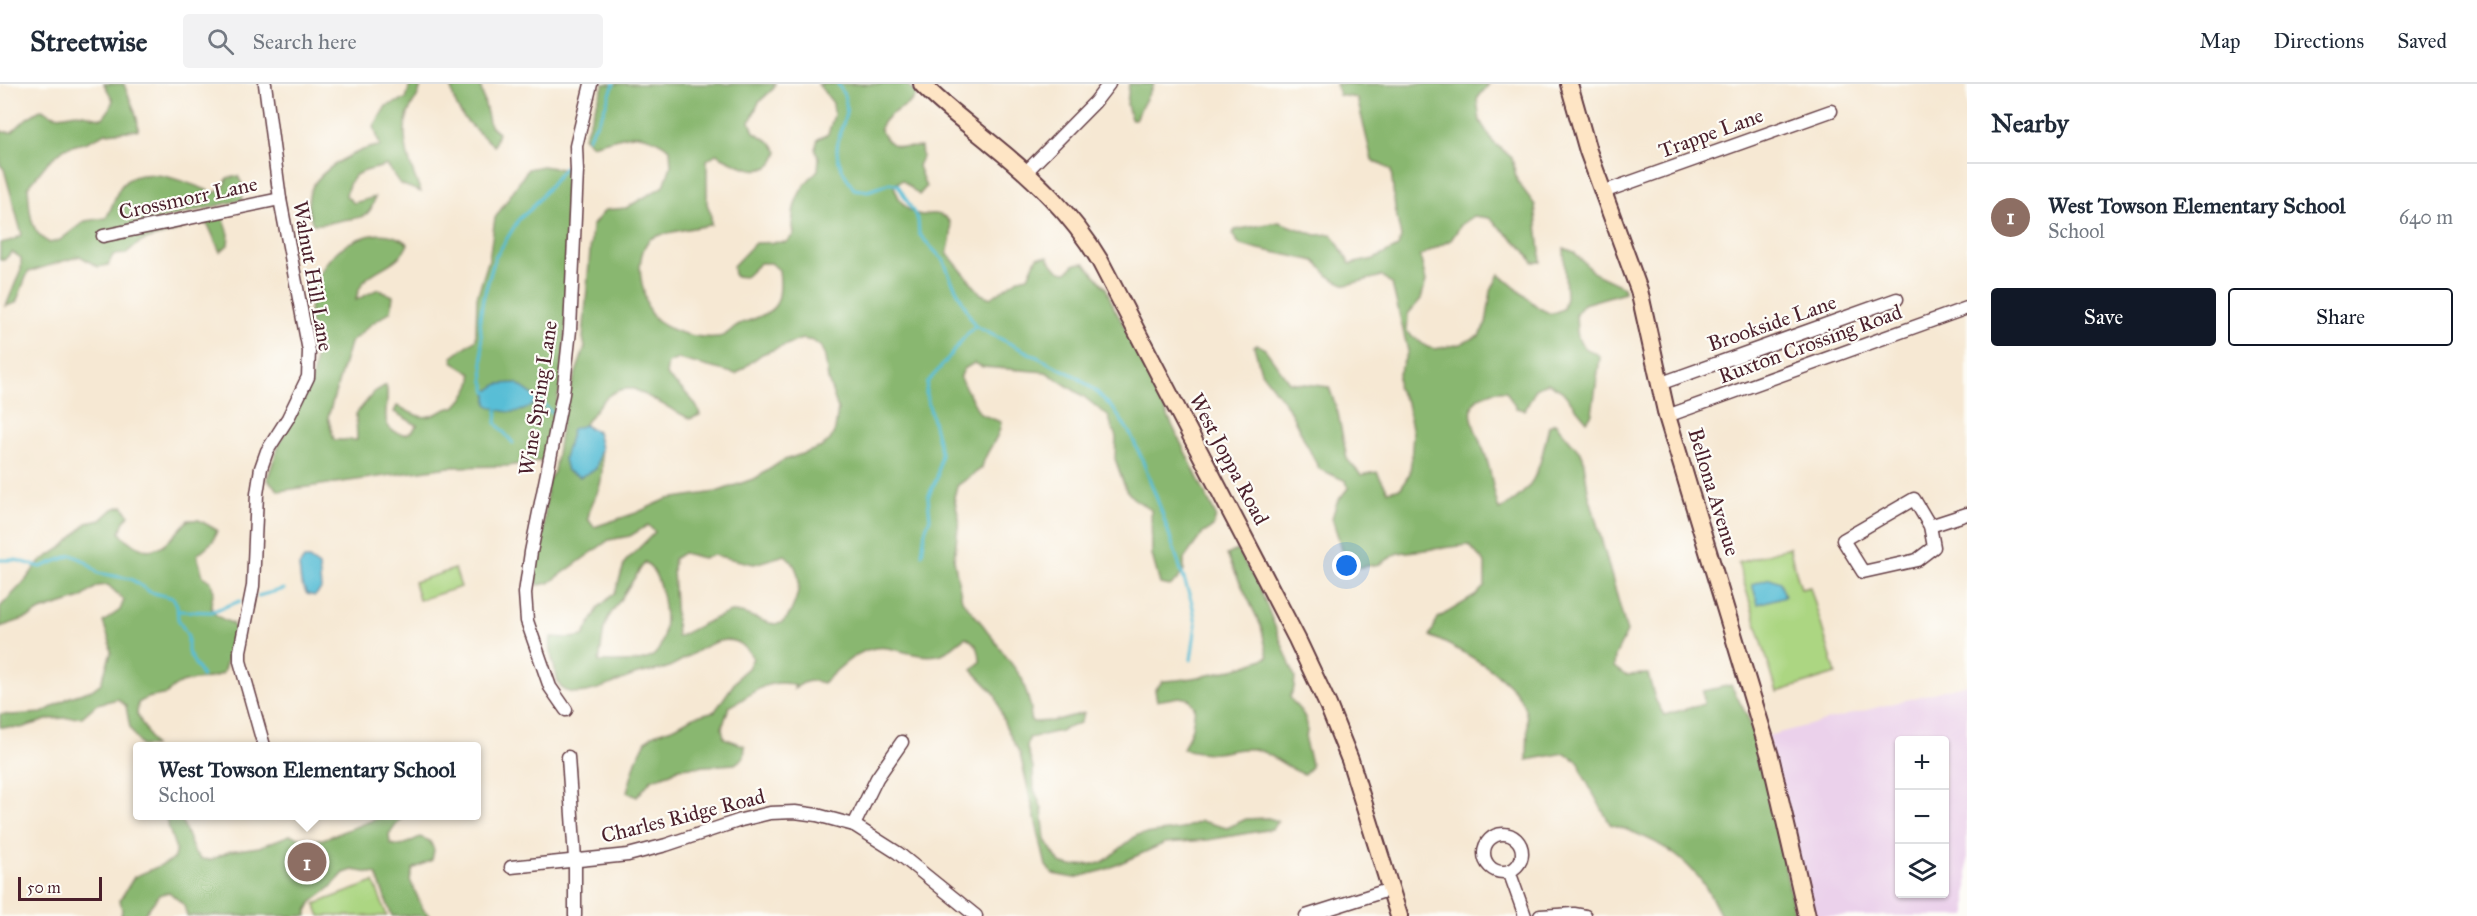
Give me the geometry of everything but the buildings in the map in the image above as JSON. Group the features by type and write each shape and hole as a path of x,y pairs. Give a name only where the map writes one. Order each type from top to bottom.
{"street":[{"name":"Walnut Hill Lane","path":"263,742 240,661 253,586 256,494 267,452 288,418 308,377 309,351 280,200 265,84"},
{"name":"Wine Spring Lane","path":"566,710 550,687 527,621 525,593 563,394 570,330 577,182 576,146 591,84"},
{"name":"West Joppa Road","path":"922,84 944,105 1026,172 1071,218 1100,261 1297,639 1344,745 1399,916"},
{"path":"1026,172 1095,102 1109,84"},
{"name":"Bellona Avenue","path":"1569,84 1588,151 1639,290 1667,416 1770,756 1807,916"},
{"name":"Trappe Lane","path":"1603,192 1831,111"},
{"name":"Crossmorr Lane","path":"103,236 280,200"},
{"name":"Brookside Lane","path":"1659,384 1897,299"},
{"name":"Ruxton Crossing Road","path":"1667,416 1967,308"},
{"path":"1914,499 1930,526 1934,547 1917,560 1863,572 1843,540 1914,499"},
{"path":"1930,526 1967,514"},
{"path":"854,825 877,778 902,742"},
{"path":"568,757 575,859 575,916"},
{"name":"Charles Ridge Road","path":"511,867 628,855 770,813 817,814 854,825 898,853 976,916"},
{"path":"1509,871 1525,916"},
{"path":"1305,916 1390,889"},
{"path":"1540,916 1574,914 1586,916"}],"shaded area":[{"path":"1967,684 1967,916 1809,916 1767,736"}],"green space":[{"path":"104,84 124,84 135,113 138,130 106,133 87,142 65,148 48,162 28,187 30,211 38,233 50,243 60,240 85,221 106,218 117,193 130,178 141,175 166,177 214,193 224,188 227,178 238,176 243,186 242,200 100,233 222,214 229,234 228,245 220,252 209,227 201,219 174,232 142,242 126,254 113,255 108,265 98,267 80,256 28,272 16,303 6,306 21,269 21,258 12,252 4,260 0,260 0,243 22,235 4,169 0,165 0,129 2,132 12,132 27,118 42,109 60,116 78,113 103,118 113,100"},
{"path":"410,84 421,84 408,114 405,133 410,164 421,192 400,184 387,165 366,171 351,180 346,196 354,203 375,197 368,213 355,218 313,224 308,203 312,187 323,173 340,161 365,149 380,146 374,126 386,106 406,99"},
{"path":"451,84 480,84 490,126 498,133 494,146 465,120 456,104"},
{"path":"604,84 775,84 774,88 759,102 750,122 754,132 772,143 778,152 774,162 767,167 751,169 716,154 707,160 707,204 711,214 711,225 653,238 649,240 642,256 640,267 642,284 651,314 673,330 701,337 718,337 725,335 740,323 764,314 776,305 780,291 779,270 771,263 760,263 745,277 734,276 733,266 755,243 787,242 794,234 794,207 801,191 818,170 819,158 815,149 818,139 828,134 834,115 833,103 818,84 906,84 917,94 908,104 888,117 880,128 891,144 902,147 921,147 922,157 918,166 926,187 919,195 902,180 894,185 900,200 917,214 936,214 948,219 951,229 947,253 981,294 991,298 1018,279 1028,277 1037,257 1048,257 1055,268 1063,272 1067,272 1075,264 1085,263 1106,288 1216,516 1213,527 1202,534 1184,559 1184,570 1178,579 1170,586 1160,584 1152,555 1151,510 1133,498 1126,490 1115,459 1116,437 1108,416 1083,396 1046,372 983,367 974,363 964,369 960,378 980,414 1001,422 998,434 982,468 957,486 954,497 959,519 954,560 962,600 1022,678 1031,708 1030,719 1033,722 1053,721 1084,713 1080,723 1060,731 1029,738 1027,748 1033,768 1034,789 1042,809 1045,840 1060,863 1070,866 1102,863 1137,835 1182,829 1201,821 1227,828 1246,819 1268,818 1278,821 1272,829 1208,840 1165,843 1105,870 1074,878 1053,874 1046,866 1020,754 1005,725 995,694 972,670 980,662 979,654 977,647 966,637 946,652 931,656 887,648 869,650 852,658 823,683 808,682 794,689 795,685 784,683 767,685 729,707 722,728 724,738 745,746 744,757 735,764 679,768 651,780 637,797 627,792 636,761 646,741 654,734 675,727 693,717 715,711 753,658 744,646 734,641 723,640 712,643 669,667 638,674 587,692 567,691 558,683 551,655 551,637 583,636 599,607 615,593 625,562 655,532 648,525 630,536 609,540 549,583 539,585 533,577 532,565 542,545 548,481 554,472 565,404 585,347 583,338 592,226 605,210 626,208 664,186 671,166 670,149 650,137 624,136 592,145 584,137","holes":["802,339 813,341 821,347 825,357 828,379 838,409 835,430 830,440 822,447 782,461 756,478 716,492 667,499 636,513 594,527 588,519 601,481 602,460 597,432 584,425 604,399 617,391 634,389 690,419 700,415 698,409 695,403 666,374 668,363 678,359 736,374 762,354","683,553 703,558 713,555 754,564 785,555 795,567 799,580 795,602 789,615 781,623 771,623 732,612 677,637 674,559","645,562 658,579 662,592 665,622 660,647 654,655 642,660 599,662 604,628 608,618"]},
{"path":"1129,84 1154,84 1135,119 1131,119 1127,105"},
{"path":"1336,84 1489,84 1477,99 1480,121 1493,142 1512,158 1517,181 1535,205 1541,262 1533,262 1523,248 1489,218 1474,216 1461,225 1451,240 1420,256 1426,281 1421,299 1408,314 1407,332 1427,347 1435,349 1460,344 1479,336 1486,324 1491,291 1499,274 1539,308 1551,314 1563,309 1566,298 1564,248 1574,252 1594,273 1624,287 1625,292 1584,304 1576,314 1581,344 1600,357 1592,414 1587,421 1562,391 1548,383 1536,389 1525,410 1516,408 1506,391 1495,391 1484,395 1476,400 1472,407 1474,425 1487,460 1499,510 1512,502 1530,485 1539,465 1549,426 1555,423 1583,456 1588,491 1627,632 1615,656 1614,667 1625,675 1648,674 1655,699 1664,715 1704,704 1703,691 1731,685 1750,722 1771,798 1795,916 1721,916 1702,882 1676,855 1644,837 1610,824 1583,775 1579,762 1565,753 1527,760 1526,713 1521,700 1512,688 1486,666 1430,636 1438,618 1475,596 1485,586 1485,563 1469,545 1398,553 1380,564 1356,568 1343,553 1332,518 1337,502 1348,488 1346,481 1319,469 1288,407 1261,372 1254,346 1257,344 1265,349 1289,382 1329,387 1338,413 1347,459 1361,475 1377,472 1388,491 1401,488 1410,473 1413,434 1407,403 1397,388 1398,376 1408,351 1392,284 1382,276 1346,285 1331,278 1315,261 1240,245 1232,234 1235,230 1279,222 1316,235 1332,234 1350,264 1374,259 1398,247 1401,237 1391,170 1372,160 1357,98 1339,95"},
{"path":"542,166 568,170 566,328 561,383 544,460 508,466 449,467 279,491 267,479 282,439 312,378 315,366 314,337 316,335 311,327 310,306 316,283 326,263 349,243 368,236 389,235 408,244 395,260 372,275 359,289 356,300 378,289 393,296 391,311 370,325 350,343 328,417 334,440 357,440 356,414 374,392 386,385 386,421 394,431 402,434 409,433 417,425 394,412 397,406 419,416 428,416 455,407 470,388 472,374 454,363 452,357 476,339 477,297 489,259 495,218 528,169"},
{"path":"123,506 129,515 120,533 131,543 149,550 165,544 188,520 199,520 217,530 213,541 197,555 203,576 211,582 214,592 212,609 217,616 232,623 236,632 223,673 209,678 187,681 167,694 147,698 138,703 137,714 152,742 139,742 130,728 126,706 118,699 97,704 82,717 50,719 21,728 0,727 0,714 42,713 70,697 92,690 101,683 111,653 103,622 120,610 124,600 108,585 98,586 81,598 0,627 0,607 25,581 38,563 64,546 87,523 101,520 113,509"},
{"path":"1789,547 1801,589 1810,587 1836,674 1777,692 1738,563"},
{"path":"1237,550 1259,586 1295,677 1290,697 1306,721 1306,744 1311,764 1304,774 1254,749 1212,753 1183,749 1192,728 1195,708 1189,699 1179,697 1157,701 1155,690 1163,681 1217,674 1268,657 1261,626 1227,555"},
{"path":"455,569 461,587 419,600 414,582"},
{"path":"166,820 182,820 194,852 201,859 211,860 230,851 259,847 290,835 311,840 323,839 373,820 400,820 389,834 390,844 401,846 420,837 430,841 434,850 432,860 413,869 410,880 423,909 430,916 392,916 376,874 353,870 344,873 312,902 307,916 187,916 184,905 169,892 159,895 143,916 121,916 120,900 134,877 173,860 176,850"},
{"path":"374,882 387,916 320,916 315,904"}],"water":[{"path":"516,383 533,395 534,404 529,408 511,412 498,410 487,404 487,392 498,384"},
{"path":"584,425 597,432 601,448 596,469 580,477 567,471 564,459 572,429"},
{"path":"304,559 309,559 319,566 321,589 315,596 307,594 301,583 299,566"},
{"path":"1770,578 1780,582 1785,596 1758,604 1752,584"}],"waterway":[{"path":"588,138 602,114 614,84"},
{"path":"838,84 846,102 846,110 837,155 854,189 868,191 890,183 898,185 918,220 919,234 944,261 975,326 1077,377 1099,394 1130,433 1160,507 1192,603 1196,624 1191,660"},
{"path":"491,393 487,392 484,381 480,318 495,258 519,219 531,209 565,167"},
{"path":"922,554 925,531 930,518 928,497 937,478 941,453 926,393 927,382 975,326"},
{"path":"530,399 542,402 551,412"},
{"path":"497,410 496,423 513,443"},
{"path":"0,560 16,560 41,567 72,555 85,561 98,573 131,579 150,592 173,598 177,605 178,619 188,636 188,652 202,676"},
{"path":"258,596 284,589"},
{"path":"178,611 211,612 240,601"}],"place":[{"name":"West Towson Elementary School","path":"307,862"}]}
